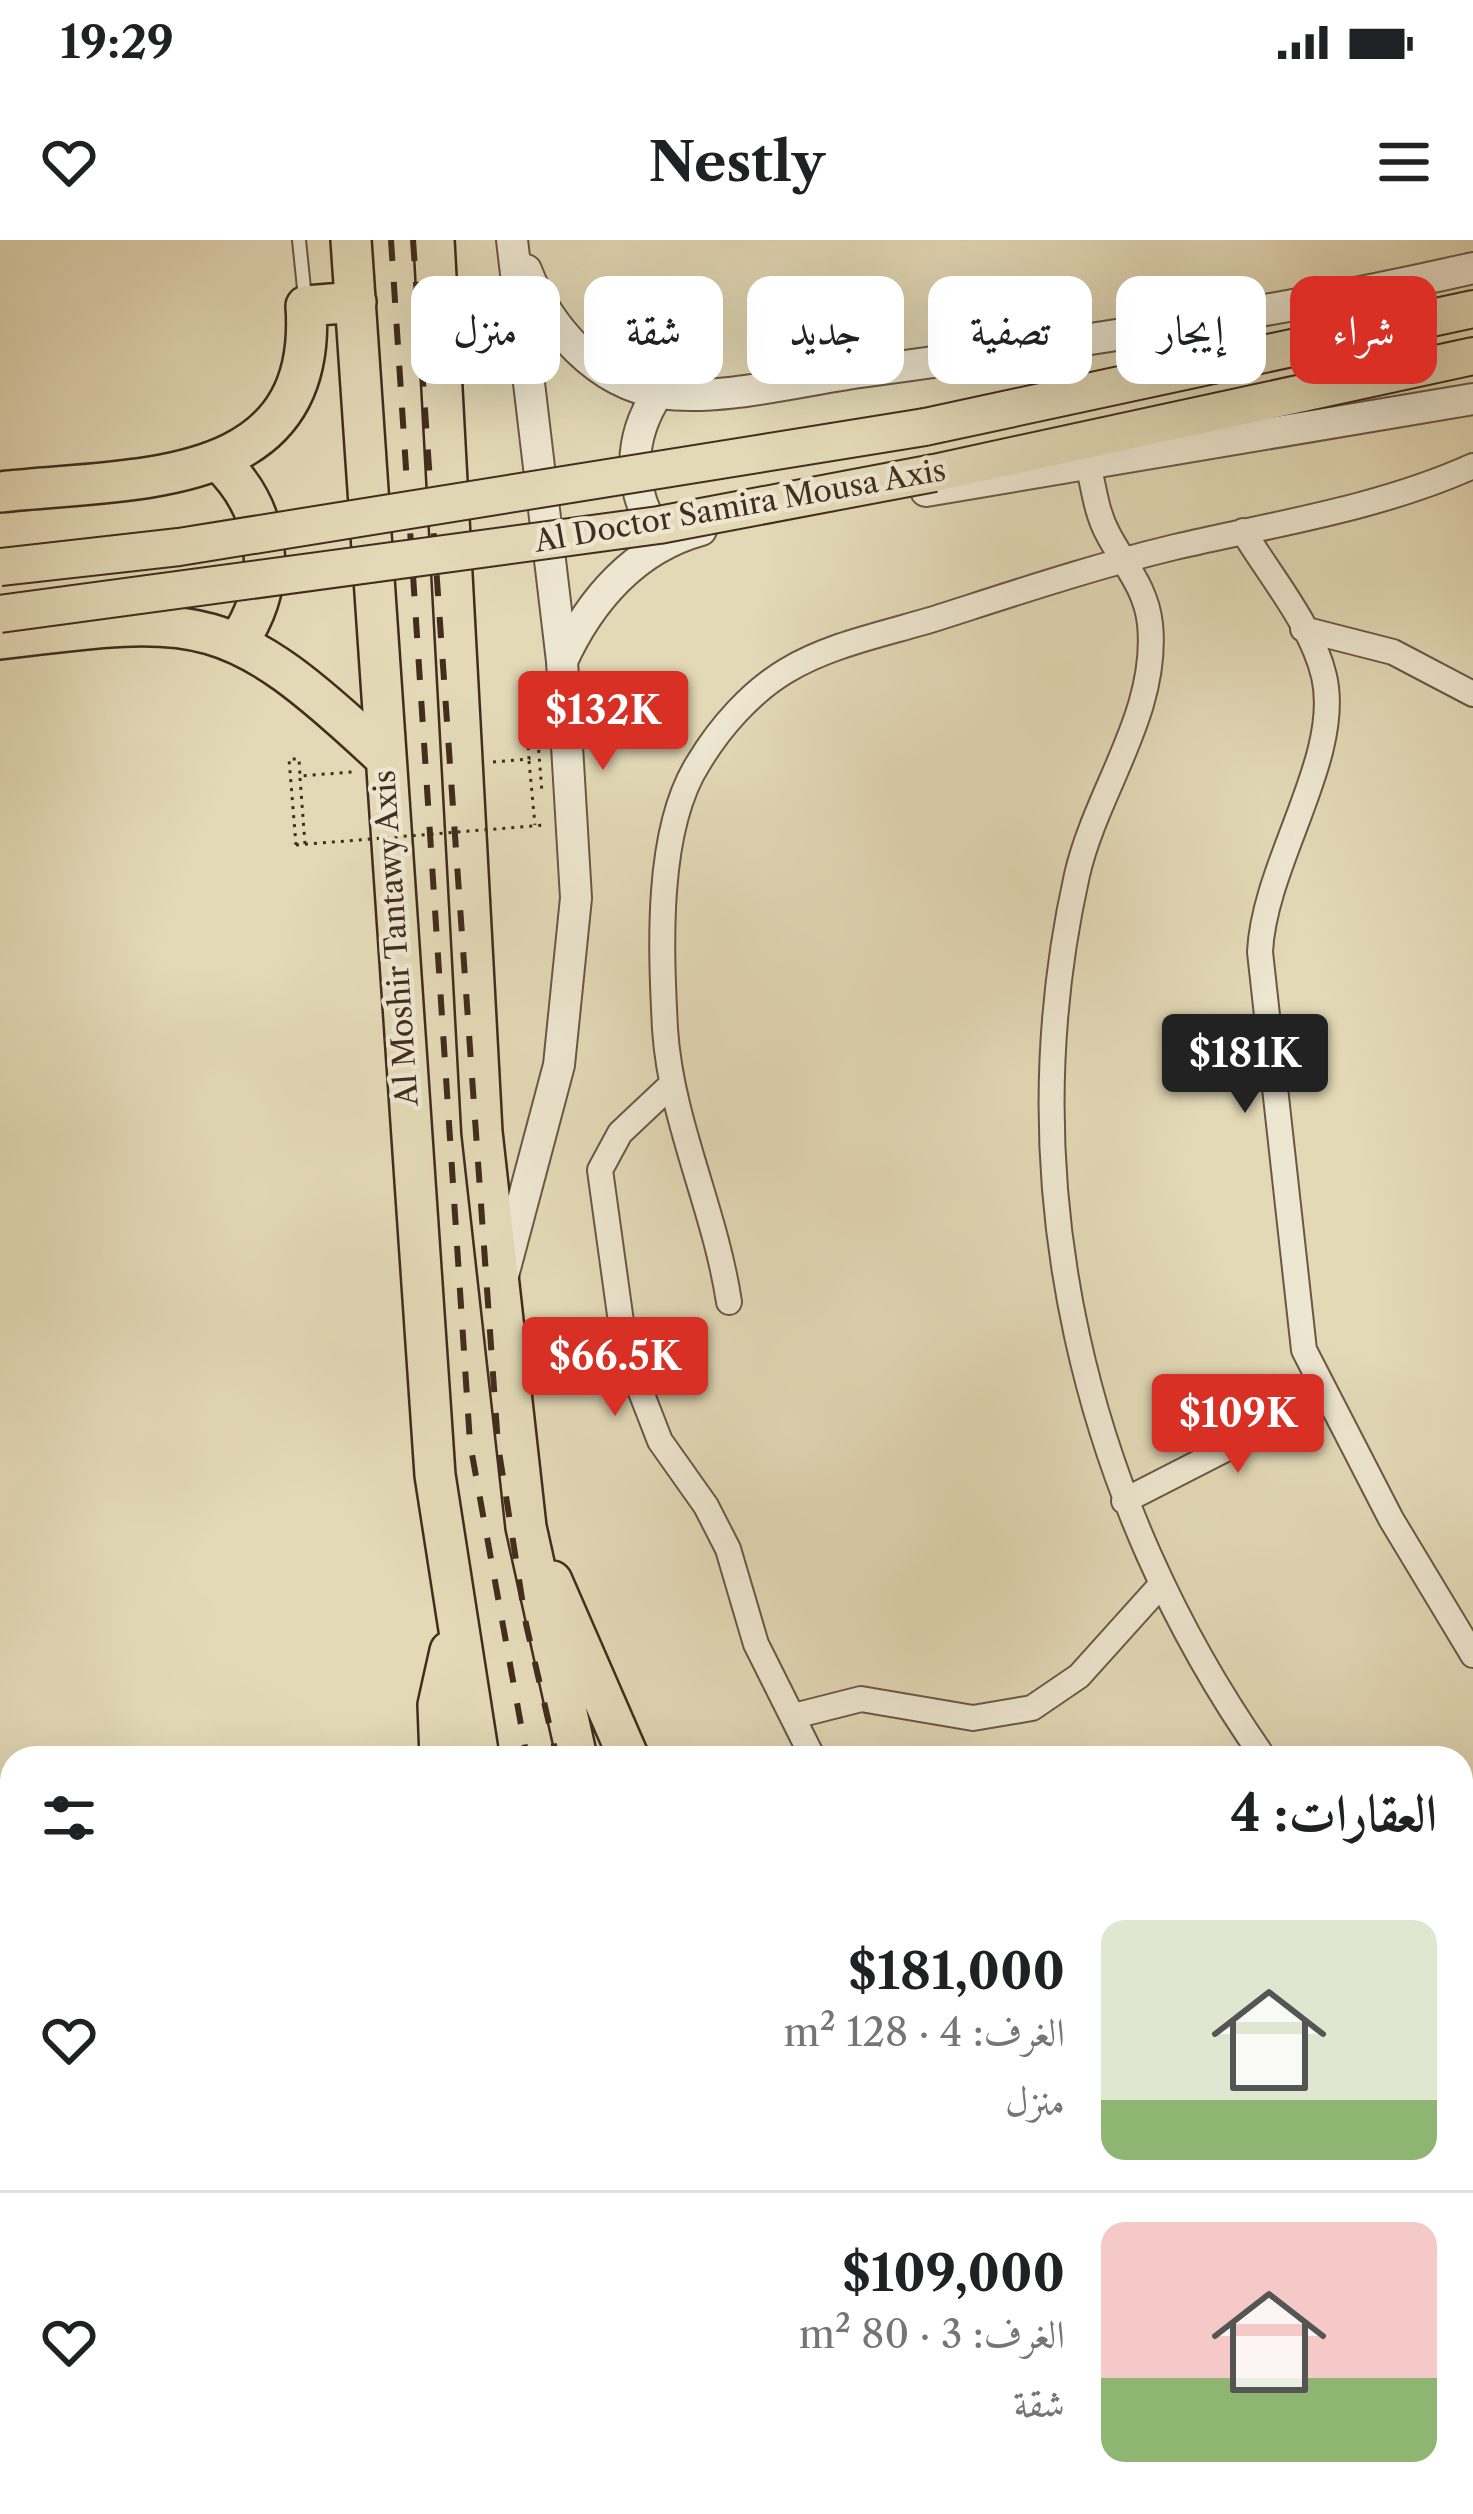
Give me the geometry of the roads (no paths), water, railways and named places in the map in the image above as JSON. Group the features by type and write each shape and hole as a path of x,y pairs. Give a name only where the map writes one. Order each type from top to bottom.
{"highway":[{"name":"Al Moshir Tantawy Axis","path":"351,240 435,1475 455,1635 476,1746"},
{"path":"434,240 466,764 475,1030 498,1295 526,1527 574,1746"},
{"path":"0,492 174,472 220,461 252,443 290,404 308,359 306,306 356,302"},
{"path":"220,461 246,491 265,548 257,607 238,642"},
{"path":"0,639 134,622 176,625 238,642 292,673 383,762"},
{"path":"526,1527 624,1746"},
{"path":"440,1746 442,1681 455,1635"}],"main road":[{"name":"Al Doctor Samira Mousa Axis","path":"0,567 179,547 925,427 1473,309"},
{"name":"Al Doctor Samira Mousa Axis","path":"0,614 659,525 934,473 1473,356"}],"street":[{"path":"513,240 541,303 567,339 600,367 658,393 692,394 1252,312 1473,268"},
{"path":"498,1295 551,1104 571,982 575,856 562,661 513,240"},
{"path":"658,393 636,442 634,478 644,512 663,543"},
{"path":"562,661 604,592 663,543 719,525 1473,399"},
{"path":"1088,464 1100,517 1147,608 1148,664 1129,740 1077,876 1060,999 1054,1103 1064,1293 1124,1501 1160,1586 1209,1681 1255,1746"},
{"path":"729,1302 715,1225 672,1084 665,1024 669,848 698,762 740,709 769,683 818,656 1125,559 1401,493 1473,466"},
{"path":"1243,531 1303,629 1324,678 1325,732 1267,897 1260,952 1300,1332 1325,1398 1473,1655"},
{"path":"1303,629 1393,652 1473,694"},
{"path":"672,1084 620,1133 601,1169 625,1351 660,1442 706,1506 728,1549 756,1644 808,1746"},
{"path":"1124,1501 1325,1398"},
{"path":"794,1716 861,1699 973,1718 1033,1708 1079,1676 1160,1586"}],"lane":[{"path":"298,240 306,306"}],"railway":[{"path":"391,240 470,1443 525,1746"},
{"path":"413,240 498,1445 526,1624 554,1746"}]}
